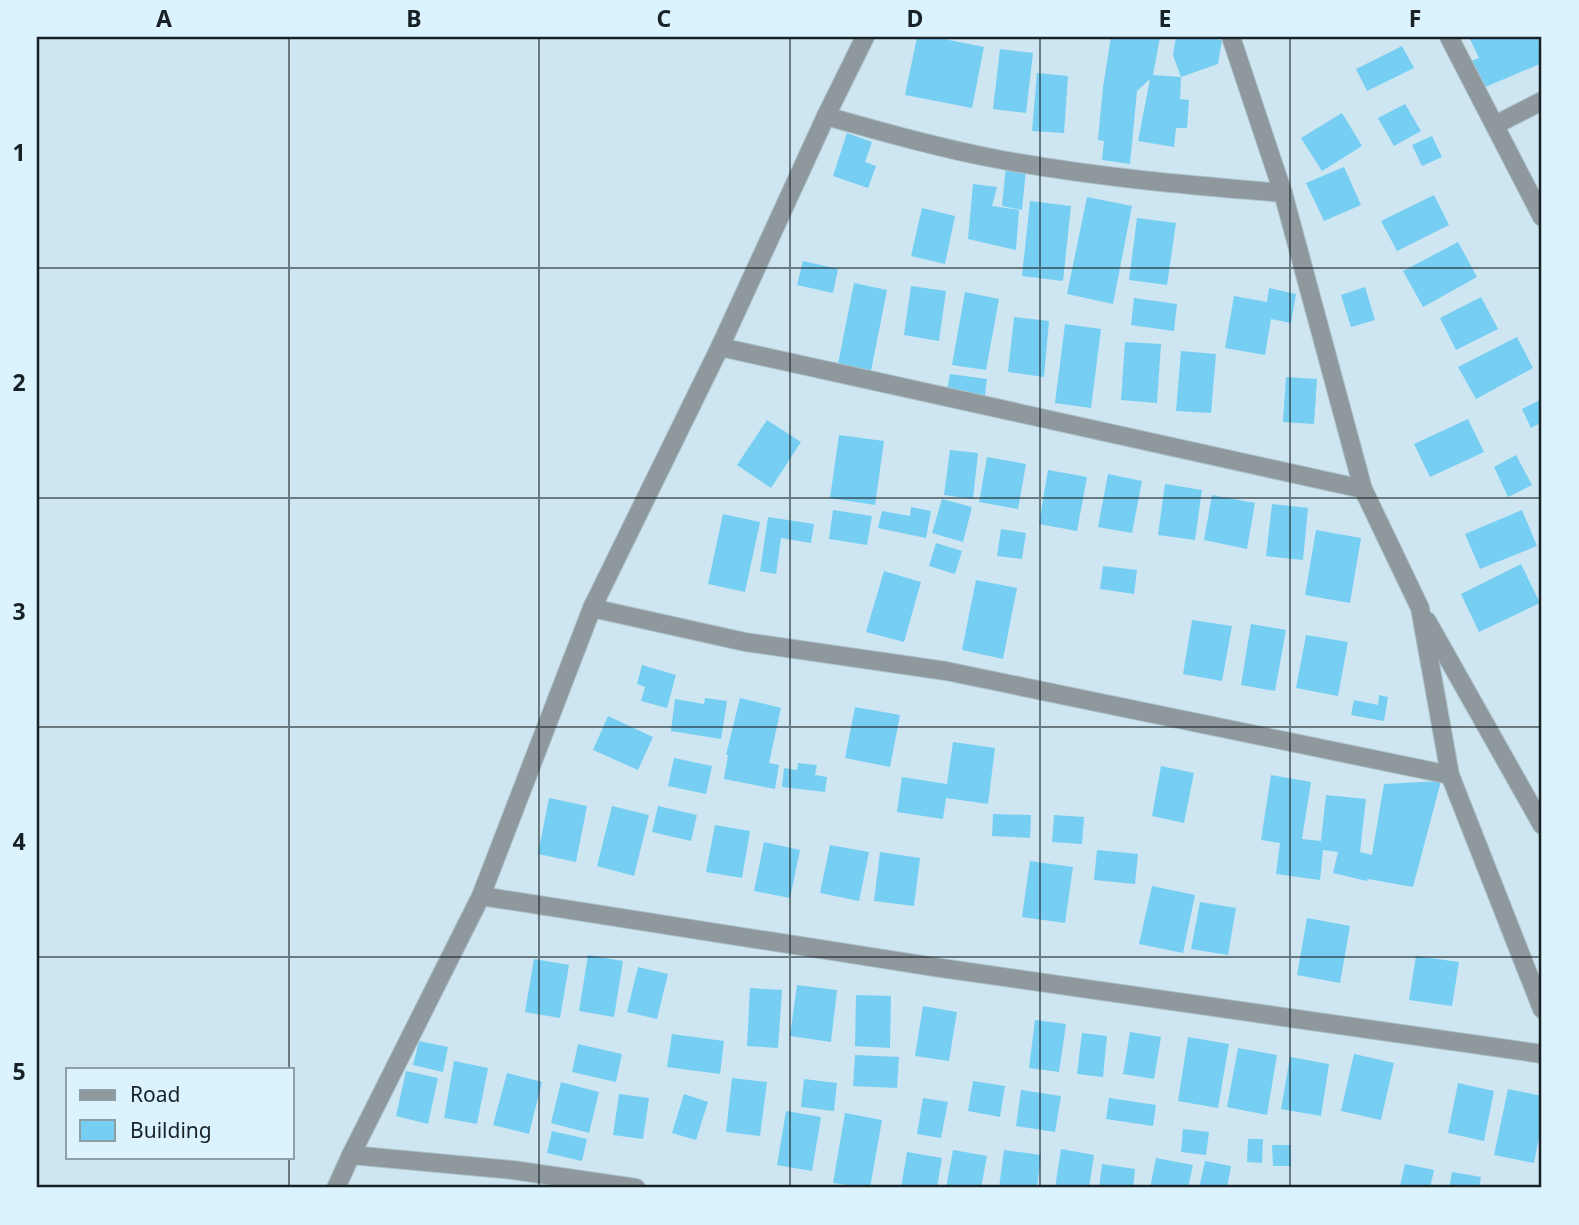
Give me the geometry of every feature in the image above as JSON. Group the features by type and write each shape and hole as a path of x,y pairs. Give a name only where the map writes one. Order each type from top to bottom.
{"street":[{"path":"336,1188 481,895 592,608 720,348 865,37"},
{"path":"1231,37 1283,193 1363,489 1420,608 1542,825"},
{"path":"1449,37 1542,217"},
{"path":"1496,125 1542,101"},
{"path":"826,116 995,159 1178,185 1283,193"},
{"path":"720,348 1363,489"},
{"path":"592,608 745,642 946,671 1450,775"},
{"path":"1420,608 1450,775 1542,1009"},
{"path":"481,895 941,968 1542,1054"},
{"path":"351,1155 513,1170 636,1188"}],"building":[{"path":"917,37 934,37 984,47 972,108 905,95"},
{"path":"1111,37 1160,37 1153,75 1181,77 1180,99 1189,100 1187,128 1176,128 1174,147 1138,141 1150,79 1137,91 1130,164 1102,160 1104,141 1098,140"},
{"path":"1176,37 1222,40 1218,64 1181,77 1173,55"},
{"path":"1469,37 1537,37 1542,49 1542,63 1483,88 1471,61 1479,58"},
{"path":"1402,46 1414,68 1367,91 1356,69"},
{"path":"1000,49 1033,53 1026,113 993,109"},
{"path":"1037,73 1068,76 1064,133 1032,131"},
{"path":"1405,104 1421,131 1394,146 1378,118"},
{"path":"1342,113 1362,146 1322,171 1301,138"},
{"path":"847,133 872,142 865,162 876,166 868,188 833,176"},
{"path":"1432,136 1442,157 1422,166 1412,145"},
{"path":"1006,165 1026,169 1022,210 1002,206"},
{"path":"1344,167 1361,205 1324,221 1306,183"},
{"path":"973,184 997,187 992,206 1019,210 1016,250 968,239"},
{"path":"1434,195 1449,225 1397,251 1381,221"},
{"path":"1087,197 1132,206 1113,304 1067,294"},
{"path":"1030,201 1071,206 1063,281 1022,276"},
{"path":"922,208 955,216 945,264 911,256"},
{"path":"1137,218 1176,223 1167,285 1129,280"},
{"path":"1458,242 1477,277 1423,307 1403,271"},
{"path":"803,261 838,269 833,293 797,285"},
{"path":"854,283 887,290 871,371 838,364"},
{"path":"911,286 946,291 939,341 904,335"},
{"path":"1365,287 1375,320 1351,327 1341,295"},
{"path":"1269,288 1296,294 1291,323 1271,319 1265,355 1225,348 1234,296 1267,302"},
{"path":"965,292 999,299 986,370 952,365"},
{"path":"1481,297 1498,329 1456,350 1440,318"},
{"path":"1134,298 1177,304 1174,331 1131,325"},
{"path":"1014,317 1049,321 1044,377 1008,372"},
{"path":"1065,324 1101,329 1091,408 1055,403"},
{"path":"1517,337 1533,368 1476,399 1458,367"},
{"path":"1125,342 1161,344 1157,403 1121,400"},
{"path":"1181,351 1216,354 1211,413 1176,411"},
{"path":"950,374 987,379 984,402 946,396"},
{"path":"1286,377 1317,379 1314,424 1283,422"},
{"path":"1542,399 1542,422 1531,428 1522,409"},
{"path":"1468,419 1484,452 1430,477 1414,444"},
{"path":"767,420 801,442 771,488 737,465"},
{"path":"839,435 884,441 875,505 830,498"},
{"path":"950,450 978,453 973,499 944,495"},
{"path":"1516,455 1532,485 1508,497 1494,467"},
{"path":"987,457 1026,464 1018,509 979,502"},
{"path":"1048,470 1087,477 1077,531 1039,524"},
{"path":"1108,474 1142,481 1132,533 1098,527"},
{"path":"1165,484 1202,490 1195,540 1158,535"},
{"path":"1212,495 1255,503 1247,549 1204,540"},
{"path":"942,499 972,507 963,542 932,533"},
{"path":"1272,504 1308,508 1303,560 1266,556"},
{"path":"911,507 931,511 926,538 878,528 882,511 910,516"},
{"path":"833,510 872,516 867,545 829,539"},
{"path":"1522,510 1537,546 1480,569 1465,534"},
{"path":"723,514 760,522 745,592 708,584"},
{"path":"768,517 814,524 811,543 781,538 776,574 760,571"},
{"path":"1001,529 1026,533 1022,559 997,556"},
{"path":"1316,530 1361,538 1350,603 1305,595"},
{"path":"936,543 962,551 955,574 929,566"},
{"path":"1521,564 1540,603 1479,632 1461,594"},
{"path":"1103,566 1137,570 1134,594 1100,589"},
{"path":"884,571 921,582 904,642 866,632"},
{"path":"976,580 1017,588 1003,659 962,650"},
{"path":"1192,620 1232,626 1222,681 1183,674"},
{"path":"1251,624 1286,630 1275,691 1241,685"},
{"path":"1306,635 1348,642 1338,696 1296,688"},
{"path":"642,665 676,675 667,708 641,701 645,687 637,684"},
{"path":"1379,695 1388,697 1384,721 1351,715 1354,700 1378,705"},
{"path":"705,698 727,701 721,739 671,731 675,699 704,704"},
{"path":"740,698 781,708 769,763 779,765 775,789 724,779 726,755"},
{"path":"855,707 900,715 890,767 845,758"},
{"path":"608,716 653,737 638,770 593,750"},
{"path":"953,742 995,748 988,804 946,798 943,819 897,812 902,777 947,784"},
{"path":"674,758 712,766 706,794 668,786"},
{"path":"798,763 817,765 815,775 827,777 825,792 782,787 784,768 797,770"},
{"path":"1161,766 1194,773 1184,823 1152,816"},
{"path":"1271,775 1311,782 1302,839 1321,841 1326,795 1366,799 1360,852 1372,855 1384,784 1441,781 1413,887 1333,873 1338,852 1323,850 1320,880 1276,874 1280,843 1261,840"},
{"path":"549,798 587,806 576,862 538,854"},
{"path":"612,806 649,815 634,876 597,866"},
{"path":"658,806 697,815 691,841 652,832"},
{"path":"993,814 1031,815 1030,838 992,836"},
{"path":"1054,815 1084,817 1082,844 1052,842"},
{"path":"715,825 750,831 742,878 706,872"},
{"path":"764,842 800,850 790,898 754,891"},
{"path":"830,845 869,852 859,901 820,893"},
{"path":"1097,850 1138,854 1135,884 1094,880"},
{"path":"880,852 920,858 914,906 874,901"},
{"path":"1030,861 1073,867 1065,923 1022,917"},
{"path":"1152,886 1195,895 1183,953 1139,944"},
{"path":"1200,902 1236,908 1228,955 1191,949"},
{"path":"1307,918 1350,926 1340,983 1297,975"},
{"path":"588,955 623,961 614,1017 579,1011"},
{"path":"1416,956 1459,962 1452,1006 1409,1000"},
{"path":"534,959 569,965 560,1018 525,1012"},
{"path":"638,967 668,974 657,1019 627,1012"},
{"path":"797,985 837,990 831,1042 790,1036"},
{"path":"750,988 782,990 778,1048 747,1046"},
{"path":"856,995 891,996 890,1048 855,1046"},
{"path":"923,1006 957,1012 949,1061 915,1056"},
{"path":"1035,1020 1066,1024 1059,1072 1029,1068"},
{"path":"1130,1032 1161,1037 1154,1079 1123,1074"},
{"path":"1082,1033 1107,1036 1103,1077 1077,1074"},
{"path":"672,1034 724,1041 720,1074 667,1067"},
{"path":"1188,1037 1229,1044 1218,1108 1178,1101"},
{"path":"419,1041 448,1047 443,1072 413,1065"},
{"path":"578,1044 622,1054 616,1082 572,1072"},
{"path":"1238,1048 1277,1055 1267,1115 1227,1107"},
{"path":"1354,1054 1394,1063 1381,1120 1341,1111"},
{"path":"855,1055 899,1057 897,1088 853,1086"},
{"path":"1290,1057 1329,1064 1321,1116 1281,1109"},
{"path":"454,1061 488,1068 477,1124 444,1118"},
{"path":"406,1071 438,1078 428,1124 396,1116"},
{"path":"507,1073 542,1082 529,1134 493,1125"},
{"path":"732,1078 767,1082 760,1136 726,1132"},
{"path":"804,1079 837,1083 834,1111 801,1107"},
{"path":"973,1081 1005,1086 1000,1117 968,1111"},
{"path":"561,1082 599,1092 589,1133 551,1123"},
{"path":"1458,1083 1494,1091 1484,1141 1448,1133"},
{"path":"1508,1089 1542,1096 1542,1122 1534,1163 1494,1155"},
{"path":"1021,1090 1061,1096 1055,1132 1016,1126"},
{"path":"619,1094 649,1098 643,1139 613,1135"},
{"path":"684,1094 708,1102 696,1140 672,1133"},
{"path":"923,1098 948,1102 941,1138 917,1134"},
{"path":"1109,1098 1156,1105 1153,1126 1106,1119"},
{"path":"786,1111 821,1117 812,1171 777,1165"},
{"path":"845,1113 882,1120 870,1188 833,1183"},
{"path":"1183,1129 1209,1132 1206,1155 1181,1152"},
{"path":"552,1131 587,1139 582,1161 547,1153"},
{"path":"1248,1139 1263,1139 1262,1163 1247,1162"},
{"path":"1272,1145 1291,1145 1291,1166 1273,1166"},
{"path":"1061,1149 1094,1155 1089,1188 1055,1188"},
{"path":"953,1150 987,1156 981,1188 946,1188"},
{"path":"1004,1150 1041,1155 1037,1188 999,1188"},
{"path":"907,1152 942,1158 937,1188 901,1188"},
{"path":"1156,1158 1193,1165 1188,1188 1150,1188"},
{"path":"1205,1161 1231,1166 1227,1188 1199,1188"},
{"path":"1102,1164 1135,1169 1133,1188 1099,1188"},
{"path":"1405,1164 1434,1170 1430,1188 1400,1186"},
{"path":"1452,1172 1481,1177 1479,1188 1449,1188"}]}
